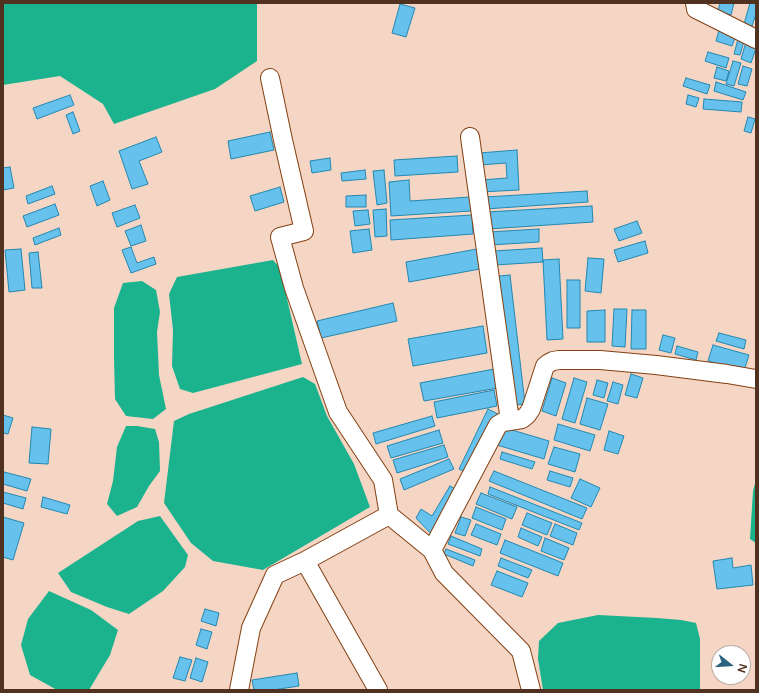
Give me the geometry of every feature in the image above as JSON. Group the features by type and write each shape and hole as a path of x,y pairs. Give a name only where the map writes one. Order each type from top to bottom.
{"street":[{"path":"695,3 696,9 756,40"},
{"path":"270,78 282,140 304,232 280,237 294,288 338,412 383,480 389,515 432,550 444,573 521,651 530,690"},
{"path":"470,137 510,421"},
{"path":"432,550 498,425 503,422 522,419 527,415 531,409 545,366 553,361 600,360 656,365 727,374 756,380"},
{"path":"239,690 251,628 274,575 389,515"},
{"path":"305,560 378,690"}],"shaded area":[{"path":"3,3 257,3 257,61 215,89 114,124 103,104 60,76 3,85"},
{"path":"273,260 282,270 285,290 302,364 193,393 180,389 172,366 173,330 169,294 177,277"},
{"path":"142,281 156,290 160,312 157,332 159,375 166,409 153,419 126,416 115,399 114,308 123,283"},
{"path":"303,377 315,384 327,416 354,464 370,507 263,570 213,561 191,543 164,503 174,421 189,414"},
{"path":"126,426 155,429 159,442 160,471 137,507 117,516 107,504 113,481 117,447"},
{"path":"756,480 756,543 750,539 753,491"},
{"path":"160,516 188,555 185,567 163,591 129,614 107,607 71,592 58,573 138,521"},
{"path":"49,591 91,610 118,630 110,655 89,690 57,690 30,675 21,645 28,619"},
{"path":"598,615 657,618 696,623 700,639 700,690 543,690 538,659 539,641 558,623"}],"building":[{"path":"720,3 734,3 731,15 718,11"},
{"path":"750,3 756,3 756,14 752,26 744,24"},
{"path":"400,4 415,8 406,37 392,33"},
{"path":"719,30 736,35 732,46 716,41"},
{"path":"738,39 744,41 740,55 734,54"},
{"path":"746,42 756,48 751,63 741,59"},
{"path":"708,52 729,58 726,68 705,61"},
{"path":"733,61 741,63 734,86 726,84"},
{"path":"743,66 752,69 747,86 738,84"},
{"path":"717,67 729,71 726,81 714,78"},
{"path":"686,78 710,85 707,94 683,86"},
{"path":"716,82 746,92 743,100 714,91"},
{"path":"70,95 74,105 37,119 33,108"},
{"path":"688,95 699,98 696,107 686,104"},
{"path":"704,99 742,102 741,112 703,109"},
{"path":"73,112 80,131 73,134 66,115"},
{"path":"748,117 755,119 751,133 744,131"},
{"path":"270,132 274,150 231,159 228,141"},
{"path":"156,137 162,152 139,161 148,184 132,189 119,151"},
{"path":"517,150 519,190 481,192 481,180 507,178 506,163 480,165 479,153"},
{"path":"457,156 458,172 395,176 394,160"},
{"path":"330,158 331,170 312,173 310,161"},
{"path":"10,167 14,188 3,190 3,168"},
{"path":"365,170 366,179 342,181 341,173"},
{"path":"384,170 387,203 377,205 373,171"},
{"path":"409,180 410,201 470,197 471,211 391,216 389,182"},
{"path":"103,181 110,200 97,206 90,186"},
{"path":"52,186 55,194 28,204 26,196"},
{"path":"280,187 284,202 255,211 250,196"},
{"path":"587,191 588,202 485,209 485,197"},
{"path":"366,195 366,207 346,207 346,196"},
{"path":"55,204 59,215 27,227 23,216"},
{"path":"135,205 140,218 117,227 112,213"},
{"path":"592,206 593,222 488,229 487,212"},
{"path":"386,209 387,236 375,237 373,210"},
{"path":"368,210 370,224 355,226 353,211"},
{"path":"472,215 473,234 391,240 390,220"},
{"path":"637,221 642,233 619,241 614,229"},
{"path":"141,225 146,241 131,246 125,231"},
{"path":"59,228 61,235 35,245 33,238"},
{"path":"369,229 372,250 353,253 350,231"},
{"path":"539,229 539,242 490,245 489,232"},
{"path":"645,241 648,253 618,262 614,250"},
{"path":"131,247 137,263 154,257 156,264 131,273 122,250"},
{"path":"542,248 543,262 495,265 494,251"},
{"path":"21,249 25,290 9,292 5,250"},
{"path":"477,249 480,269 409,282 406,262"},
{"path":"38,252 42,288 32,288 29,253"},
{"path":"588,258 604,259 601,293 585,291"},
{"path":"559,259 563,339 547,340 543,260"},
{"path":"510,275 525,404 514,405 499,276"},
{"path":"567,280 580,280 580,328 567,328"},
{"path":"393,303 397,321 321,338 317,321"},
{"path":"614,309 627,309 625,347 612,346"},
{"path":"605,310 605,342 587,342 587,311"},
{"path":"632,310 646,310 646,349 631,349"},
{"path":"483,326 487,353 413,366 408,339"},
{"path":"719,333 746,340 744,349 716,341"},
{"path":"663,335 675,338 671,353 659,350"},
{"path":"713,345 749,355 744,371 708,361"},
{"path":"677,346 698,352 696,360 675,354"},
{"path":"494,369 498,388 424,401 420,383"},
{"path":"631,374 643,378 637,398 625,395"},
{"path":"552,378 566,383 556,416 542,411"},
{"path":"574,378 587,382 575,423 562,419"},
{"path":"597,380 608,383 604,398 593,395"},
{"path":"613,382 623,385 618,404 607,401"},
{"path":"494,390 497,406 437,418 434,402"},
{"path":"587,398 608,404 600,430 580,424"},
{"path":"488,409 498,414 469,474 459,469"},
{"path":"3,415 13,418 8,434 3,433"},
{"path":"432,416 435,426 376,444 373,433"},
{"path":"558,424 595,435 590,451 554,440"},
{"path":"32,427 51,429 48,464 29,463"},
{"path":"502,427 549,441 544,459 497,445"},
{"path":"439,430 443,443 391,458 387,446"},
{"path":"609,431 624,436 618,454 604,450"},
{"path":"444,445 448,457 397,473 393,460"},
{"path":"554,447 580,454 575,472 548,464"},
{"path":"502,452 535,462 532,469 500,459"},
{"path":"449,459 454,469 404,490 400,479"},
{"path":"494,471 587,508 582,519 489,481"},
{"path":"550,471 573,478 570,487 547,480"},
{"path":"4,472 31,479 27,491 3,484"},
{"path":"580,479 600,488 591,507 571,498"},
{"path":"450,486 459,491 433,536 416,518 421,509 432,516"},
{"path":"490,487 582,523 579,530 488,494"},
{"path":"3,492 26,498 23,509 3,503"},
{"path":"481,493 517,507 512,519 476,504"},
{"path":"43,497 70,505 67,514 41,507"},
{"path":"476,507 506,519 502,530 472,518"},
{"path":"527,513 552,523 547,535 522,525"},
{"path":"3,517 24,523 13,560 3,557"},
{"path":"461,517 471,520 465,536 455,533"},
{"path":"476,524 501,534 497,545 471,535"},
{"path":"555,524 577,533 573,545 550,536"},
{"path":"521,528 542,537 538,546 518,537"},
{"path":"451,536 482,549 480,556 448,544"},
{"path":"545,538 569,548 564,560 541,551"},
{"path":"505,540 563,563 558,576 500,553"},
{"path":"446,549 475,560 473,566 444,554"},
{"path":"501,558 532,570 528,578 498,566"},
{"path":"732,558 733,568 751,565 753,585 717,589 713,561"},
{"path":"497,571 528,583 522,597 491,585"},
{"path":"205,609 219,613 216,626 201,621"},
{"path":"201,629 212,632 207,649 196,645"},
{"path":"180,657 192,660 185,681 173,678"},
{"path":"196,658 208,662 202,682 190,678"},
{"path":"297,673 299,686 273,690 254,690 252,680"}]}
